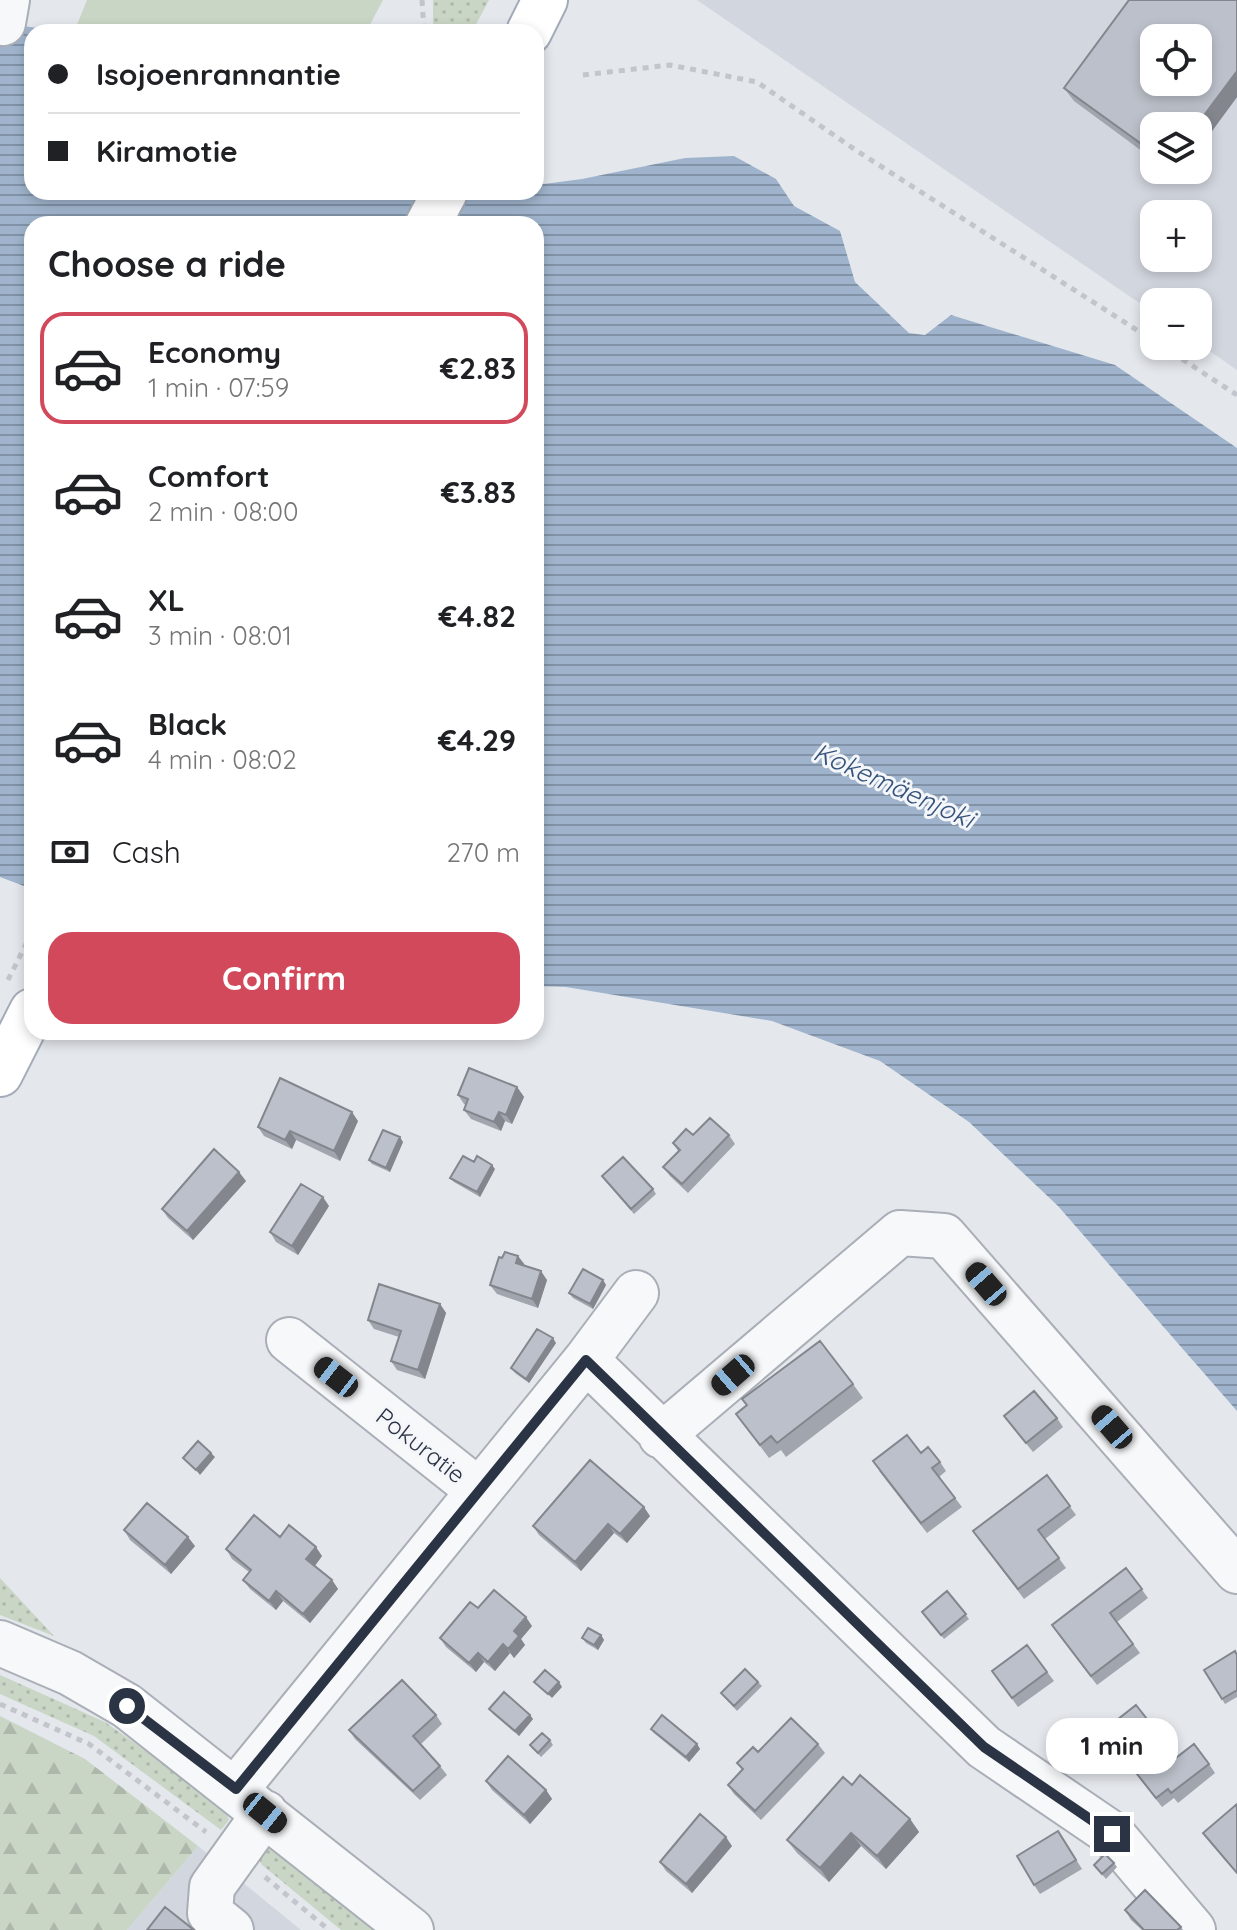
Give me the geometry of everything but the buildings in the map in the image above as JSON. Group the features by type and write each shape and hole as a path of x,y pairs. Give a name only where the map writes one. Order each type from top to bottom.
{"main road":[{"path":"533,24 545,0"}],"street":[{"path":"661,1436 900,1233 944,1236 1237,1571"},
{"path":"231,1930 210,1913 212,1887 236,1854 251,1801 478,1490 586,1360 636,1293"},
{"name":"Pokuratie","path":"289,1340 478,1490"},
{"path":"586,1360 984,1747 1112,1834 1193,1930"},
{"path":"1,1645 70,1673 127,1706 411,1930"}],"path":[{"path":"422,0 424,24"},
{"path":"583,75 670,65 757,82 857,151 1140,332"},
{"path":"1183,360 1237,395"},
{"path":"14,1028 24,975"},
{"path":"0,1704 89,1744 236,1854 329,1930"}],"shaded area":[{"path":"697,0 1237,0 1237,370 1212,353 1212,288 1140,288 1140,303"},
{"path":"198,1846 301,1930 127,1930"}],"green space":[{"path":"87,0 383,0 370,24 77,24"},
{"path":"433,0 489,0 476,24 433,24"},
{"path":"0,1578 54,1636 0,1615"},
{"path":"0,1675 105,1722 224,1806 229,1820 221,1830 94,1736 0,1694"},
{"path":"0,1716 85,1759 198,1846 127,1930 0,1930"},
{"path":"269,1844 374,1930 341,1930 261,1864 259,1859"}],"water":[{"name":"Kokemäenjoki","path":"0,23 24,26 24,200 544,200 544,184 685,158 734,156 776,179 794,206 840,231 855,282 909,333 925,335 951,315 1115,365 1237,448 1237,1411 1058,1206 969,1122 880,1061 772,1021 566,987 544,986 544,216 24,216 24,886 0,877"}],"route":[{"path":"127,1706 236,1789 586,1360 984,1747 1112,1834"}]}
